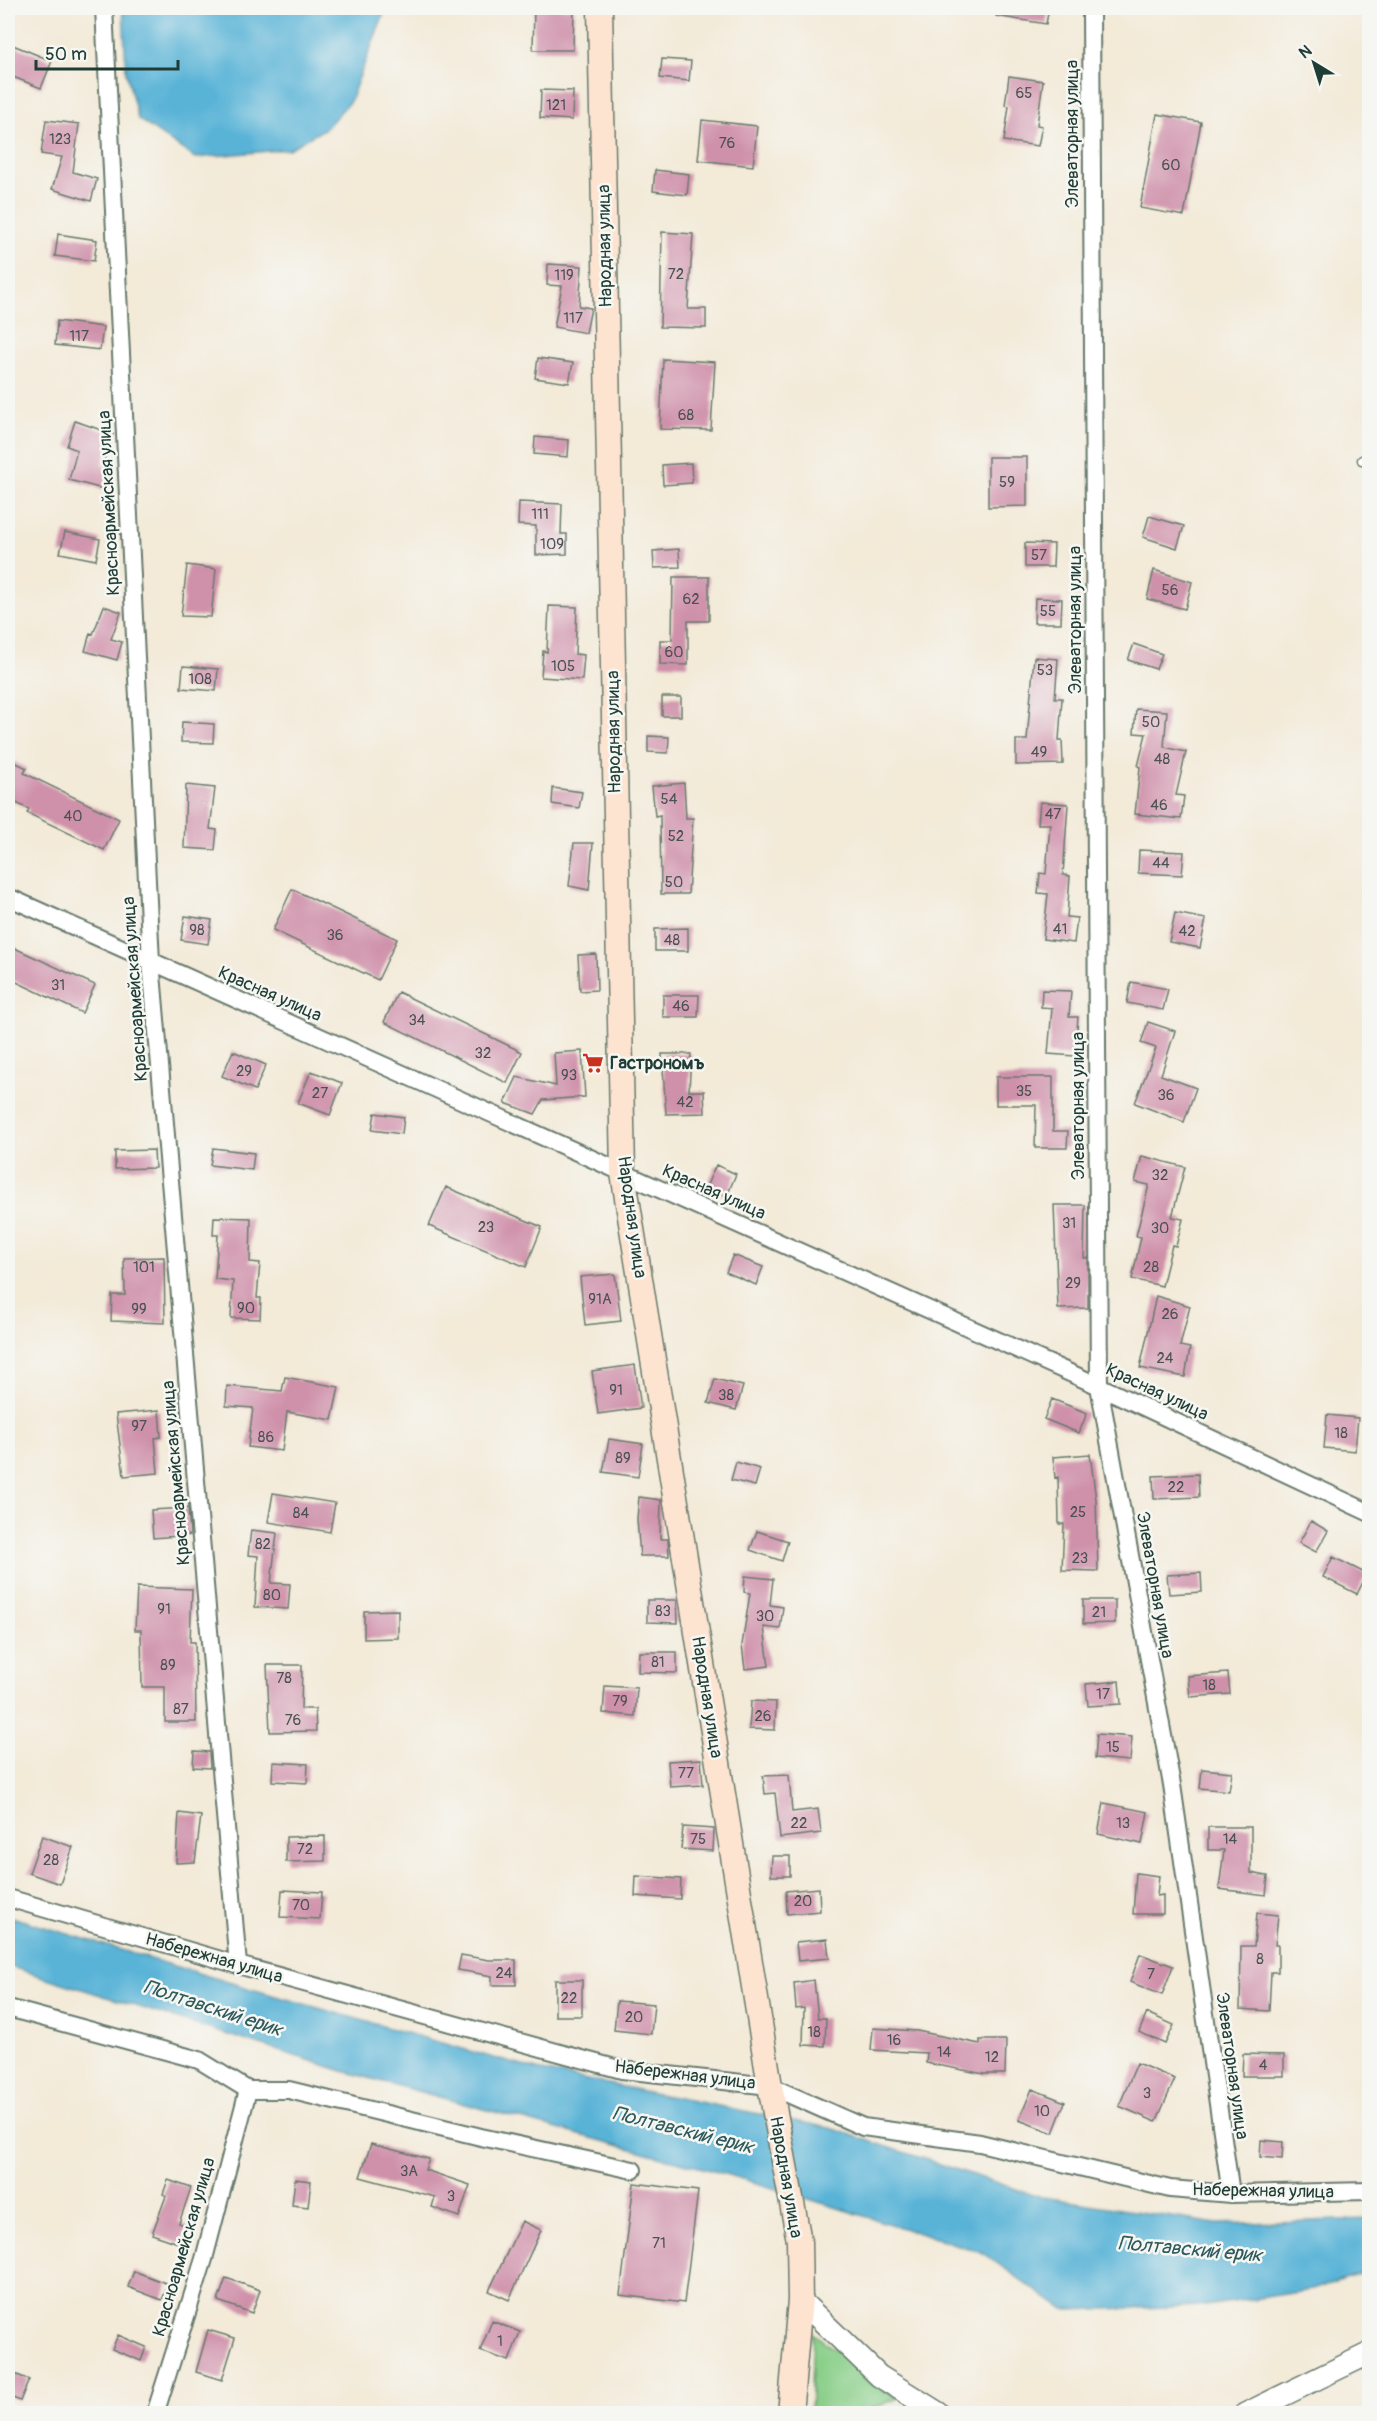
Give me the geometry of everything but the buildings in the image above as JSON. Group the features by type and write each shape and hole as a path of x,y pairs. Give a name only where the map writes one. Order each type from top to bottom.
{"main road":[{"name":"Народная улица","path":"600,8 623,1173 770,2086 799,2241 800,2300 790,2414"}],"street":[{"name":"Красноармейская улица","path":"104,8 151,962 238,1965"},
{"name":"Элеваторная улица","path":"1091,8 1100,1386 1172,1785 1231,2194"},
{"name":"Красная улица","path":"8,897 1100,1386 1370,1513"},
{"name":"Набережная улица","path":"8,1898 238,1965 622,2070 770,2086 863,2127 980,2143 1170,2189 1231,2194 1370,2191"},
{"path":"8,2008 199,2060 248,2090 289,2090 481,2137 633,2169"},
{"name":"Красноармейская улица","path":"155,2414 204,2259 248,2090"},
{"path":"800,2300 879,2376 936,2413"},
{"path":"1245,2414 1370,2353"}],"green space":[{"path":"813,2333 898,2398 862,2413 810,2414"}],"water":[{"path":"123,8 386,8 350,101 326,128 289,149 195,158 138,119 126,72"},
{"name":"Полтавский ерик","path":"8,1916 248,1988 537,2070 830,2128 1037,2196 1217,2224 1369,2219 1369,2271 1312,2290 1205,2306 1064,2310 981,2252 747,2180 343,2071 8,1966"}],"place":[{"name":"Гастрономъ","path":"593,1063"}]}
